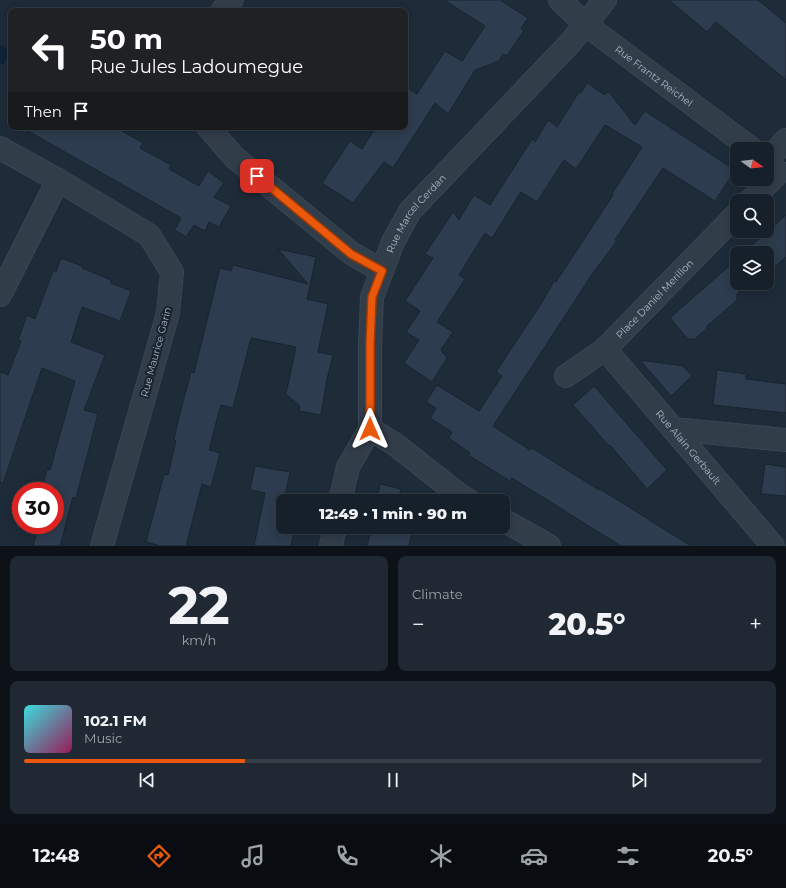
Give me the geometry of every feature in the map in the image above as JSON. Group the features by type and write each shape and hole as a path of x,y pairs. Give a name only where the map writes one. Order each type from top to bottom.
{"street":[{"path":"225,8 232,0"},
{"name":"Rue Frantz Reichel","path":"560,0 585,24 743,142"},
{"name":"Rue Marcel Cerdan","path":"370,429 370,344 372,297 394,242 410,211 566,48 605,0"},
{"path":"211,130 234,157 351,254 382,271"},
{"path":"755,194 775,168 786,140"},
{"name":"Rue Maurice Garin","path":"0,148 58,180 149,235 172,272 168,313 102,546"},
{"path":"0,295 58,180"},
{"name":"Place Daniel Merillon","path":"566,376 605,349 730,221"},
{"name":"Rue Alain Gerbault","path":"605,349 674,429 765,543"},
{"path":"342,494 348,467 370,429 396,445 458,494"},
{"path":"674,429 786,440"},
{"path":"510,524 549,546"},
{"path":"331,546 334,534"}],"water":[{"path":"0,45 8,49 8,56 3,65 0,64"}],"building":[{"path":"444,0 500,0 528,18 521,28 524,30 507,56 503,54 499,61 475,70 448,114 435,103 393,168 384,162 353,203 322,183 350,141 362,149 374,130 408,130 408,88 417,94 445,51 462,61 485,26"},
{"path":"669,0 758,0 786,23 786,80 716,22 707,32"},
{"path":"587,83 605,95 608,91 635,125 645,111 730,167 730,178 715,201 663,168 615,240 617,241 593,273 493,426 530,450 532,448 599,490 600,489 691,546 621,546 512,478 510,481 468,455 470,453 449,438 452,432 430,418 436,408 426,402 437,385 479,411 502,376 496,372 541,304 554,281 556,282 613,195 612,194 642,147 605,125 576,169 564,160 537,202 521,192 492,238 485,233 459,275 465,279 437,322 453,332 441,350 447,358 432,382 404,363 419,340 406,332 420,311 405,301 433,258 425,254 453,212 459,220 474,195 490,205 532,139 535,142 548,120 557,127 579,92 581,93"},
{"path":"26,130 120,130 143,143 140,148 171,165 169,169 199,186 208,171 224,183 214,197 231,206 219,227 209,222 205,231 194,225 186,237 175,230 181,218"},
{"path":"786,215 786,257 774,267 774,246 751,246 760,238 774,238 774,226"},
{"path":"278,249 316,257 307,299 328,304 318,352 333,355 321,415 299,411 300,406 286,394 296,347 251,338 233,408 221,405 209,450 220,453 211,487 202,484 186,546 161,546 146,542 164,474 168,475 176,441 174,440 179,417 191,372 194,373 220,268 231,271 233,265 308,284"},
{"path":"61,258 82,266 82,268 111,280 111,283 131,291 120,321 82,307 71,342 105,355 84,410 98,414 76,498 73,497 64,531 64,482 43,482 47,469 50,470 75,381 42,368 3,483 0,482 0,372 8,375 21,341 18,340 27,315 35,319 53,271 56,272"},
{"path":"730,265 730,290 741,290 737,294 737,300 707,326 707,328 695,339 688,339 670,318"},
{"path":"640,360 683,366 692,376 671,396"},
{"path":"717,370 746,374 746,379 786,384 786,413 713,405"},
{"path":"594,386 667,470 647,489 610,445 609,446 573,405"},
{"path":"765,464 786,467 786,496 761,494"},
{"path":"255,466 290,472 286,494 276,494 276,534 294,534 291,546 254,546 265,493 250,490"},
{"path":"380,484 401,489 400,494 378,494"},
{"path":"36,534 63,534 60,546 33,546"},
{"path":"370,534 412,534 409,546 367,546"}],"route":[{"path":"257,176 351,254 382,271 372,297 370,344 370,429"}]}
